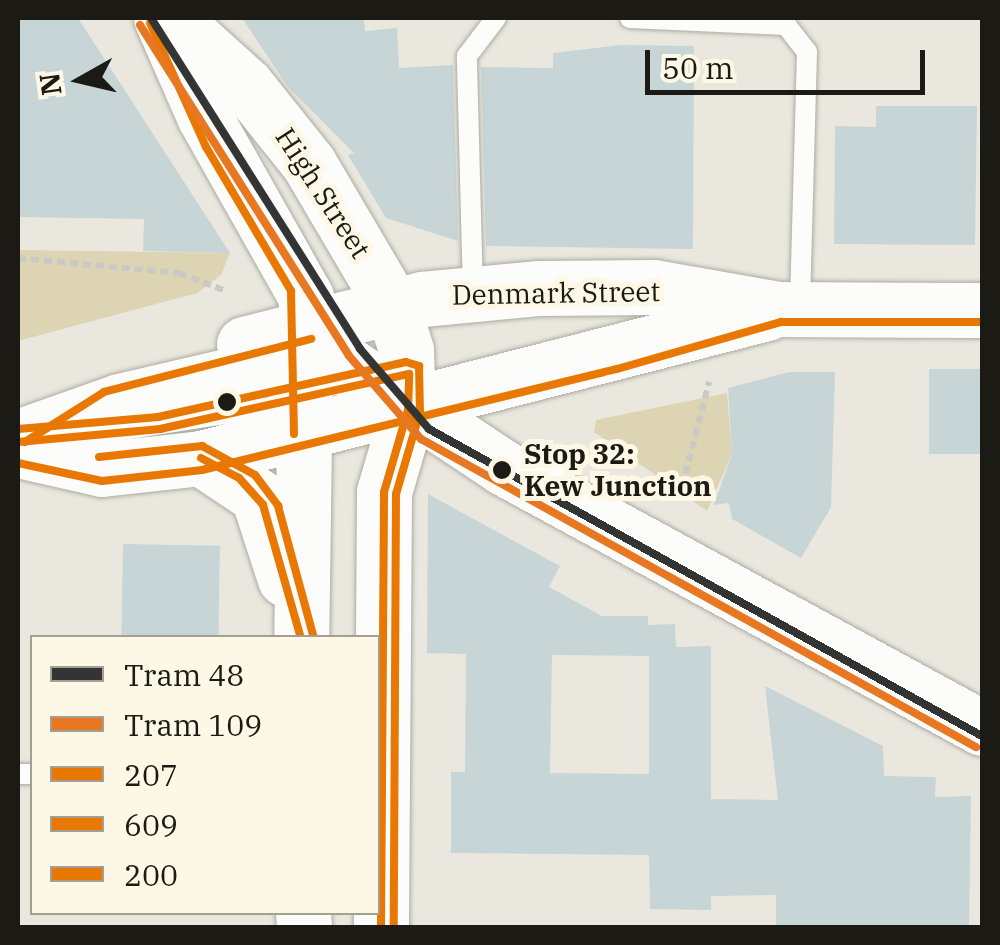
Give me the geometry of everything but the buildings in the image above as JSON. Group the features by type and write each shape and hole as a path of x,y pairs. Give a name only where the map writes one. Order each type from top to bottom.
{"main road":[{"path":"161,18 204,116 303,287 307,381 302,635"},
{"name":"High Street","path":"172,18 246,85 293,142 392,305 399,387"},
{"name":"Denmark Street","path":"307,381 392,305 473,292 633,286 790,310 982,310"},
{"name":"Denmark Street","path":"307,381 399,387 790,310"},
{"path":"18,440 102,469 202,458 307,381 352,366 399,387 564,502 982,728"},
{"path":"18,440 98,380 307,381"},
{"path":"381,928 384,492 399,387"},
{"path":"202,458 239,478 264,505 301,635"}],"lane":[{"path":"473,292 467,56 496,18"},
{"path":"630,18 786,25 806,52 790,310"},
{"path":"18,440 160,429 307,381"}],"path":[{"path":"18,258 179,273 226,291"},
{"path":"679,499 709,382"}],"shaded area":[{"path":"18,250 230,253 221,275 197,293 18,341"},
{"path":"727,393 732,454 707,511 594,432 596,420"}],"tram line":[{"name":"48","path":"151,18 360,349 429,429 982,736"},
{"name":"109","path":"140,25 349,356 421,439 976,747"}],"transit line":[{"name":"609","path":"150,23 206,147 291,291 294,434"},
{"name":"609","path":"18,463 102,481 202,470 617,369 781,322 982,322"},
{"name":"609","path":"25,442 104,392 311,339"},
{"name":"200","path":"18,429 158,417 406,362 419,366 420,412 396,494 394,928"},
{"name":"207","path":"18,442 160,429 409,374"},
{"name":"207","path":"381,928 384,492 408,410 409,374"},
{"name":"200","path":"99,457 202,446 255,475 278,506 313,635"},
{"name":"207","path":"201,458 239,478 263,505 300,635"}],"place":[{"name":"Stop 32: Kew Junction","path":"502,470"}]}
